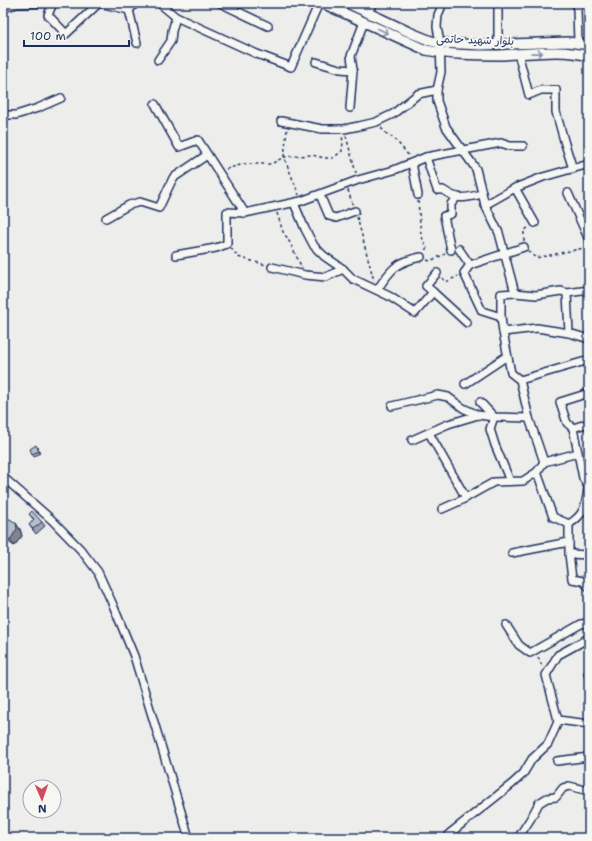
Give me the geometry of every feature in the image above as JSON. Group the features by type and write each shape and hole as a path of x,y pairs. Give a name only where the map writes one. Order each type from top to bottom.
{"main road":[{"name":"بلوار شهید حاتمی","path":"321,3 426,50 498,44 578,42 589,44"},
{"name":"بلوار شهید حاتمی","path":"347,3 441,48 500,55 518,53 572,52 589,56"}],"street":[{"path":"3,8 17,4 42,3"},
{"path":"53,3 48,15 66,34 99,3 129,10"},
{"path":"129,10 136,3"},
{"path":"159,3 176,17 257,54 291,67 321,3"},
{"path":"221,3 268,26"},
{"path":"368,12 373,3"},
{"path":"458,3 442,3 438,15 437,27 441,48 441,72 437,90 438,101 446,127 476,169 485,205 499,233 515,293"},
{"path":"498,3 498,44"},
{"path":"578,42 579,3"},
{"path":"129,10 137,43"},
{"path":"158,60 171,41 176,17"},
{"path":"350,108 353,70 351,56 364,22"},
{"path":"518,53 529,95 541,90 556,90 556,112 573,169"},
{"path":"316,62 340,69 353,70"},
{"path":"284,122 322,129 342,129 376,122 393,114 418,94 437,90"},
{"path":"3,115 16,116 61,98"},
{"path":"155,104 180,147 198,140 245,213"},
{"path":"176,255 216,248 227,244 227,212 245,213 297,202 320,195 358,180 394,170 426,157 501,143 510,146 522,146"},
{"path":"106,218 129,205 140,202 159,208 168,192 173,178 207,155"},
{"path":"426,157 437,190 443,190 461,199 482,194"},
{"path":"412,163 418,195"},
{"path":"485,205 515,188 543,177 589,164"},
{"path":"515,188 535,222"},
{"path":"568,193 588,236"},
{"path":"320,195 329,216 336,218 355,211"},
{"path":"451,250 444,216 452,214 451,204 457,197"},
{"path":"297,202 305,229 314,246 353,279 389,296 415,313 433,292"},
{"path":"501,317 482,311 464,273 470,265 504,253 524,248"},
{"path":"459,249 470,265"},
{"path":"377,290 387,275 395,267 406,260 421,257"},
{"path":"272,267 305,275 326,277 343,269"},
{"path":"437,273 426,286 467,323"},
{"path":"544,462 529,418 520,380 511,373 502,332 501,294 515,293 536,295 561,291 567,294 589,290"},
{"path":"567,294 569,333"},
{"path":"502,332 537,328 569,333 589,339"},
{"path":"465,384 507,356"},
{"path":"520,380 589,360"},
{"path":"569,524 578,518 586,506 589,488 583,478 573,428 567,423 560,402 589,393"},
{"path":"392,406 438,395 448,397 462,408 478,415 529,418"},
{"path":"480,402 494,417"},
{"path":"412,440 448,424 478,415"},
{"path":"494,417 490,429 510,482"},
{"path":"573,428 589,423"},
{"path":"429,433 466,498"},
{"path":"442,509 466,498 494,482 523,481 537,472 544,462 578,453"},
{"path":"537,472 554,517 569,524"},
{"path":"3,477 52,520 81,550 98,572 134,656 189,838"},
{"path":"569,524 569,554 572,579 586,582 589,586"},
{"path":"512,553 569,542"},
{"path":"569,554 589,555"},
{"path":"506,625 519,645 530,653 581,624 589,623"},
{"path":"449,834 523,774 532,759 548,744 558,724 558,720 546,676 558,655 589,638"},
{"path":"558,720 589,724"},
{"path":"557,761 589,757"},
{"path":"518,838 531,818 538,803 547,798 556,797 562,788 569,786 589,791"}],"path":[{"path":"284,122 284,157 297,202"},
{"path":"376,122 389,136 393,137 411,159 412,163"},
{"path":"218,172 244,164 271,164 284,157 312,155 324,158 333,158 342,151 342,129"},
{"path":"342,129 351,156 354,160 358,180"},
{"path":"346,185 355,211 377,290"},
{"path":"418,195 421,235 427,248 422,252 421,257 430,261 451,250"},
{"path":"275,207 283,232 288,239 305,275"},
{"path":"535,222 524,231 524,248 536,258 589,247"},
{"path":"227,244 238,257 272,267"},
{"path":"437,273 446,282 464,273"},
{"path":"534,650 546,676"}],"building":[{"path":"36,445 39,451 32,454 30,449"},
{"path":"32,511 42,522 33,529 29,525 34,519 29,514"},
{"path":"3,519 10,519 16,523 17,529 10,540 3,535"}]}
